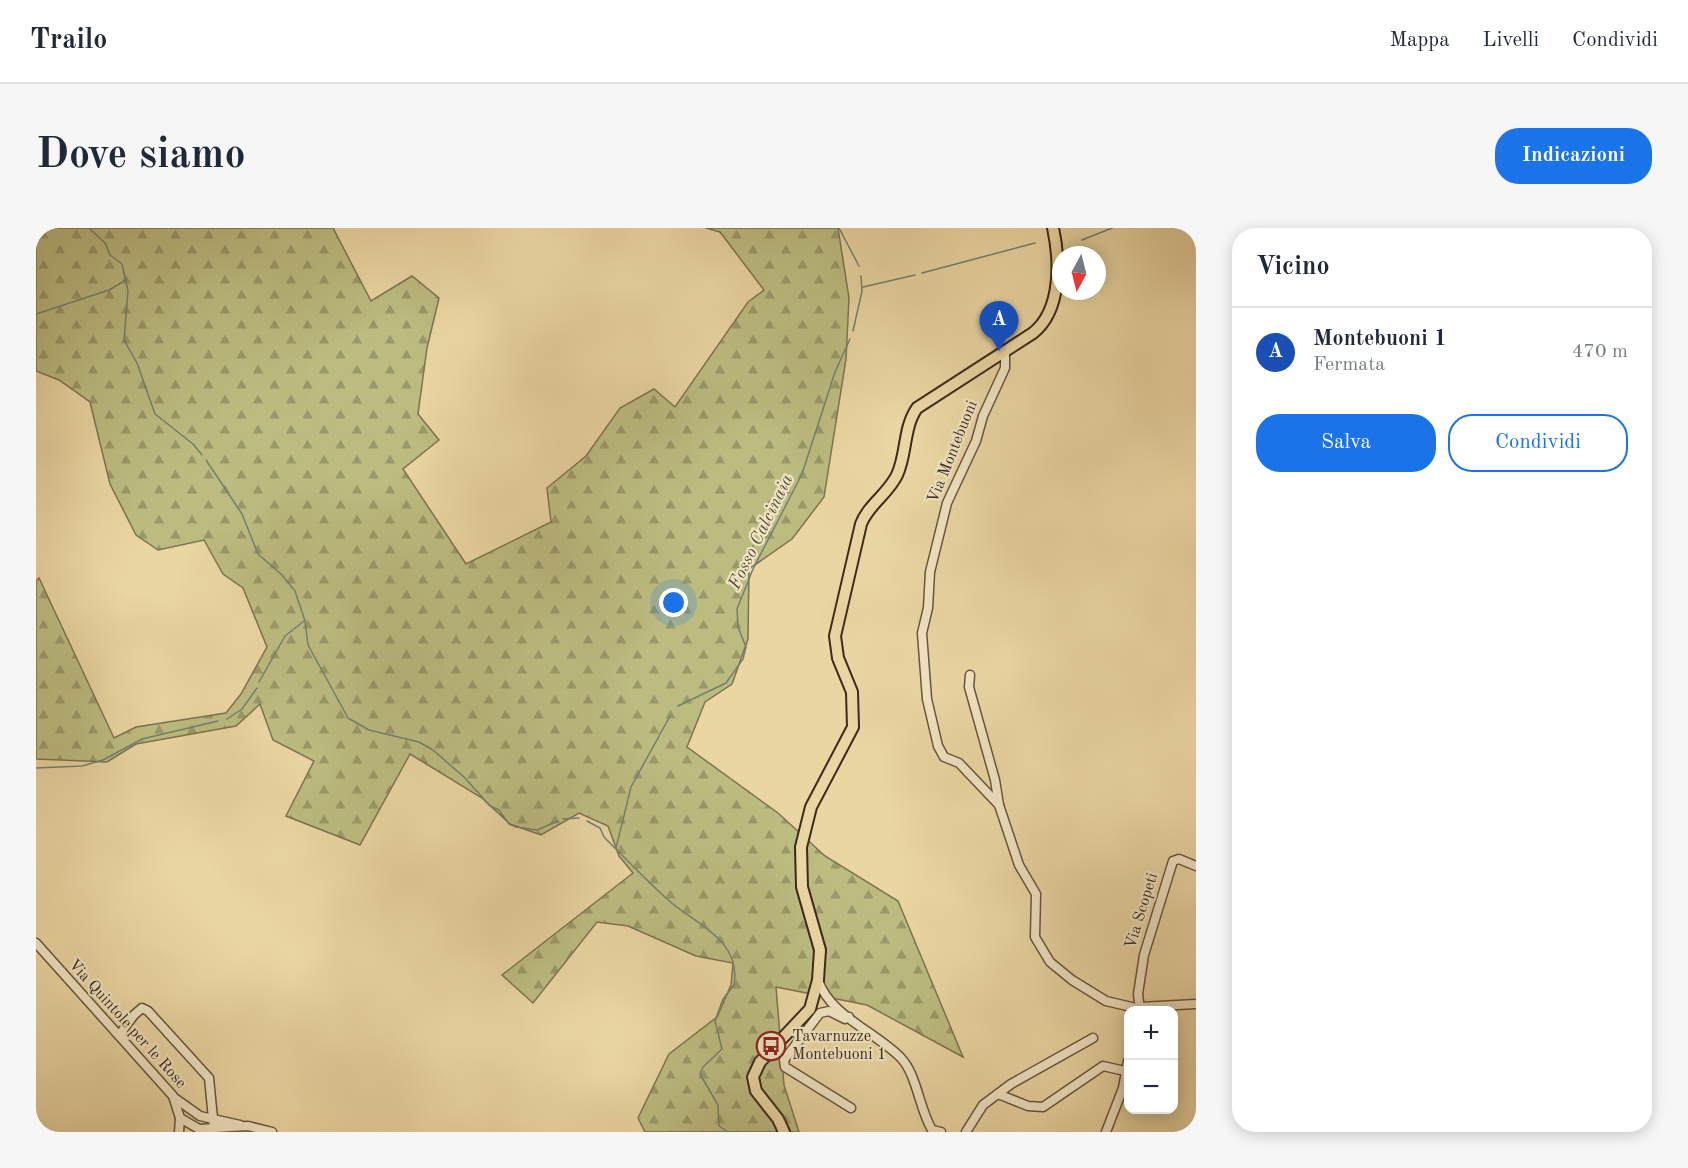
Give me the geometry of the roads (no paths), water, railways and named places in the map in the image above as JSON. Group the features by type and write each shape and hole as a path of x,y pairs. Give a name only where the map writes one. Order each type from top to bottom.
{"main road":[{"path":"784,1132 778,1119 756,1091 753,1077 760,1062 794,1036 822,1002 818,980 820,950 802,887 801,847 811,807 854,727 852,692 834,644 861,524 867,512 889,489 897,476 910,422 917,408 1039,328 1050,312 1057,256 1053,228"}],"street":[{"name":"Via Montebuoni","path":"1005,351 1005,368 983,416 973,448 947,503 930,572 928,608 922,633 927,699 938,746 944,757 960,763 999,805 1019,865 1036,894 1035,937 1050,962 1072,980 1106,1001 1127,1006"},
{"path":"970,675 969,687 995,780 999,805"},
{"name":"Via Scopeti","path":"1140,1006 1138,994 1144,956 1173,861 1179,859 1196,866"},
{"name":"Via Quintole per le Rose","path":"36,943 68,981 120,1034 137,1059 173,1096 180,1118 179,1132"},
{"path":"822,1002 850,1017 903,1061 912,1079 922,1114 932,1130 941,1132"},
{"name":"Via Montebuoni","path":"1174,1006 1196,1004"},
{"path":"120,1034 137,1010 146,1010 209,1078 213,1124"},
{"path":"850,1017 845,1019 829,1011 820,1013 794,1036 786,1055 785,1067 851,1108"},
{"path":"966,1132 983,1106 998,1094 1093,1038"},
{"path":"998,1094 1028,1106 1043,1107 1060,1092 1103,1066 1124,1071"},
{"path":"1106,1132 1123,1088 1124,1080"},
{"path":"173,1096 193,1113 213,1124"},
{"path":"189,1129 180,1118 193,1113"},
{"path":"189,1129 193,1113"},
{"path":"189,1129 225,1120 272,1132"}],"waterway":[{"path":"89,228 105,243 110,255 122,264 128,291 124,340 137,363 155,414 193,444 202,455"},
{"path":"839,228 859,266"},
{"path":"1082,240 1112,228"},
{"name":"Fosso Calcinaia","path":"922,273 1035,243"},
{"name":"Fosso Calcinaia","path":"863,287 915,275"},
{"name":"Fosso Calcinaia","path":"853,331 862,291 861,276"},
{"path":"36,314 109,290 126,280"},
{"name":"Fosso Calcinaia","path":"678,706 726,683 743,659 746,647 738,627 737,609 753,569 802,474 835,372 850,339"},
{"path":"206,460 242,514 258,554 282,575 295,591 305,621 308,645 348,718 369,730 419,742 433,750 465,778 490,806 499,810 509,824 537,830 558,821"},
{"path":"259,682 285,636 304,621"},
{"path":"227,719 242,709 257,688"},
{"name":"Fosso Calcinaia","path":"616,848 631,787 670,716"},
{"path":"36,768 82,766 103,760 142,739 218,721"},
{"path":"563,819 579,818"},
{"path":"587,821 600,828 604,837 667,899 714,934 731,956 735,969 734,985 723,999 715,1021 722,1049 703,1067 700,1074 718,1105 719,1126 728,1132"}],"place":[{"name":"Montebuoni 1","path":"999,351"},
{"name":"Tavarnuzze Montebuoni 1","path":"771,1046"}]}
